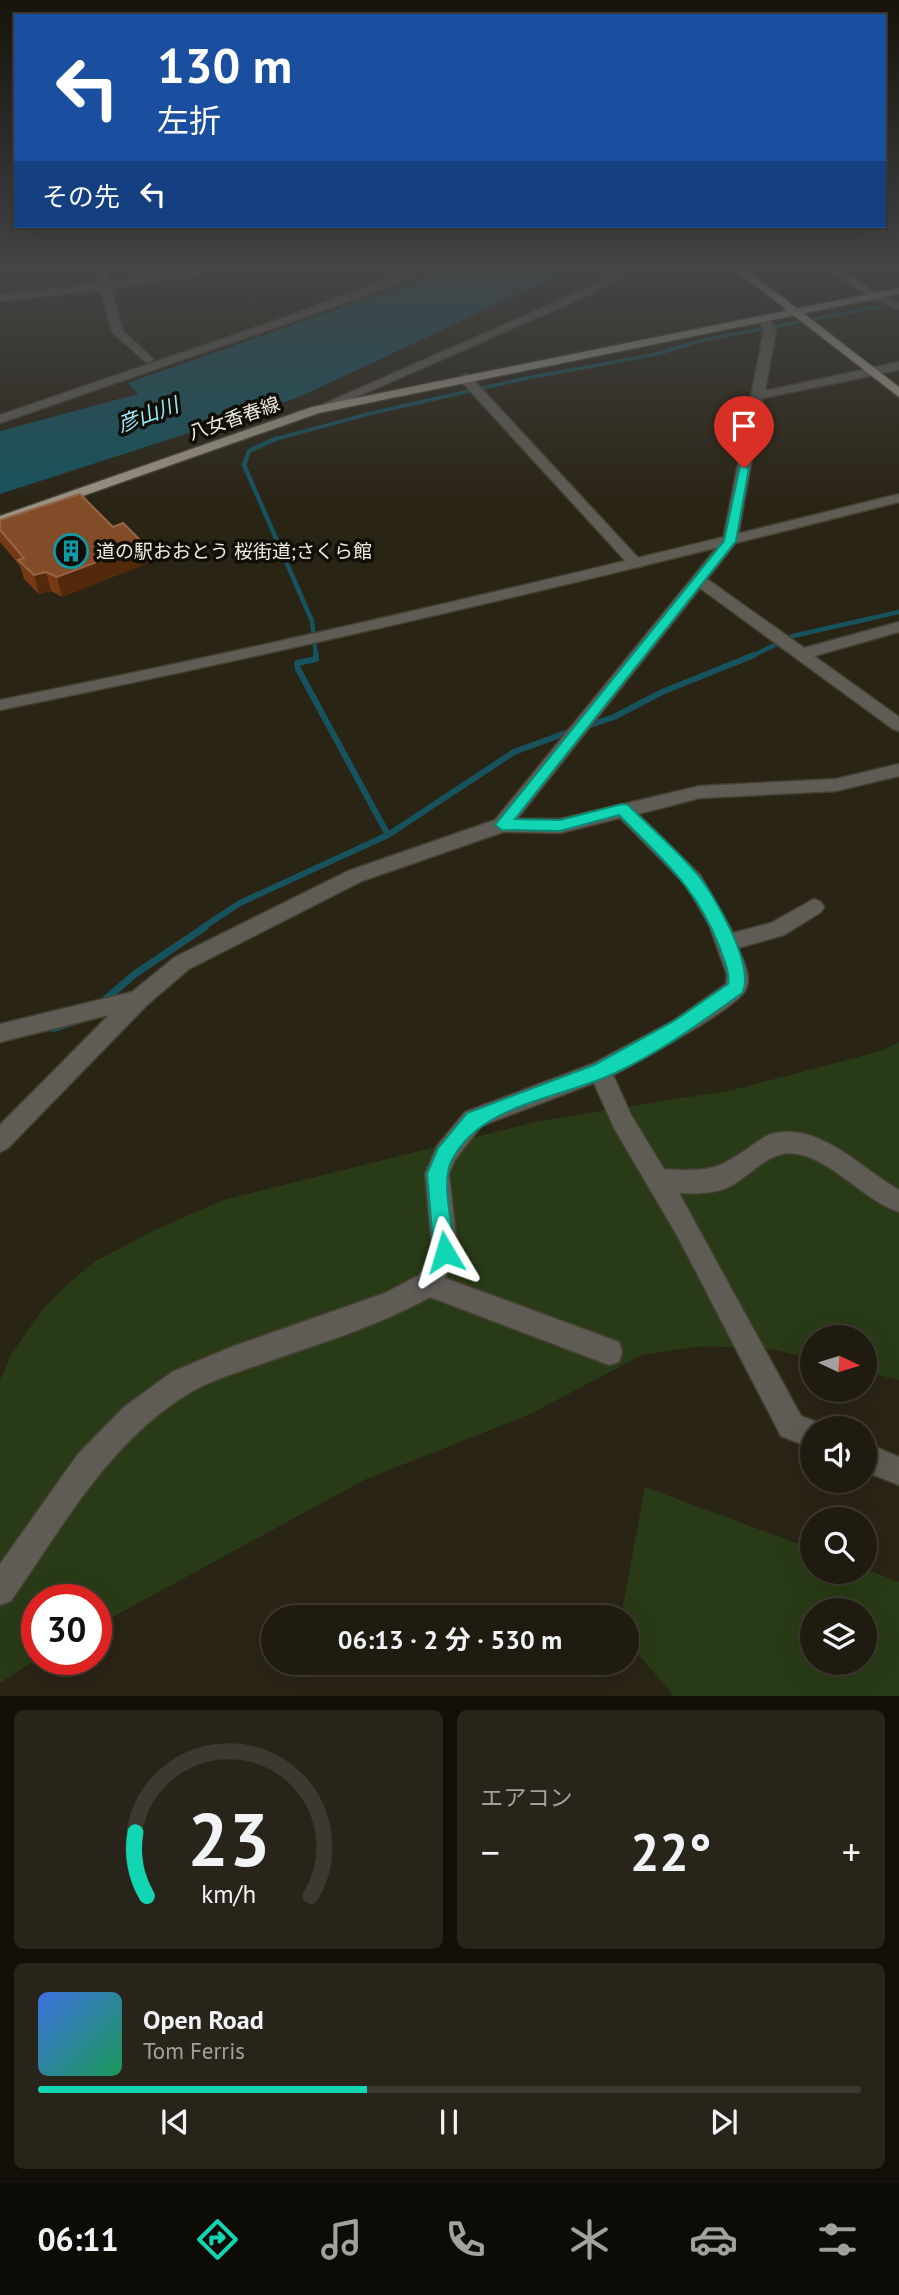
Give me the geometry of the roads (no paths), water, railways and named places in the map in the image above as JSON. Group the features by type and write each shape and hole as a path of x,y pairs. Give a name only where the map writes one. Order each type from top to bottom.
{"highway":[{"path":"837,345 899,393"}],"main road":[{"name":"八女香春線","path":"0,521 316,410 631,345"}],"street":[{"path":"133,345 148,359"},
{"path":"0,419 214,345"},
{"path":"316,410 465,345"},
{"path":"502,825 730,541 767,345"},
{"path":"757,396 899,366"},
{"path":"465,378 636,564"},
{"path":"0,705 216,663 636,564 899,498"},
{"path":"699,580 899,725"},
{"path":"801,654 899,627"},
{"path":"0,1141 140,998 182,963 355,876 502,825 560,826 700,792 836,785 899,770"},
{"path":"0,1590 88,1464 134,1417 183,1382 231,1361 393,1304 428,1284 445,1252 437,1174 444,1154 473,1119 600,1071 681,1027 736,988 738,975 719,924 693,880 622,809"},
{"path":"726,943 777,929 814,907"},
{"path":"0,1033 140,998"},
{"path":"600,1071 622,1121 687,1229 791,1426 800,1429"},
{"path":"658,1180 700,1183 723,1178 775,1143 796,1143 820,1150 890,1198 899,1201"},
{"path":"428,1284 609,1352"},
{"path":"877,1462 899,1471"}],"water":[{"name":"彦山川","path":"235,345 410,345 297,398 0,494 0,431 138,394 128,383"}],"waterway":[{"path":"274,440 372,413 527,378 657,354 686,345"},
{"path":"274,440 249,451 244,465 312,621 316,657"},
{"path":"750,657 793,636 899,612"},
{"path":"584,727 614,717 662,692 754,655"},
{"path":"316,657 297,663 298,669 388,835"},
{"path":"388,835 514,752 574,730"},
{"path":"202,928 240,903 388,835"},
{"path":"101,1003 135,974 205,927"},
{"path":"53,1029 82,1019"}],"place":[{"name":"道の駅おおとう 桜街道;さくら館","path":"71,551"}]}
